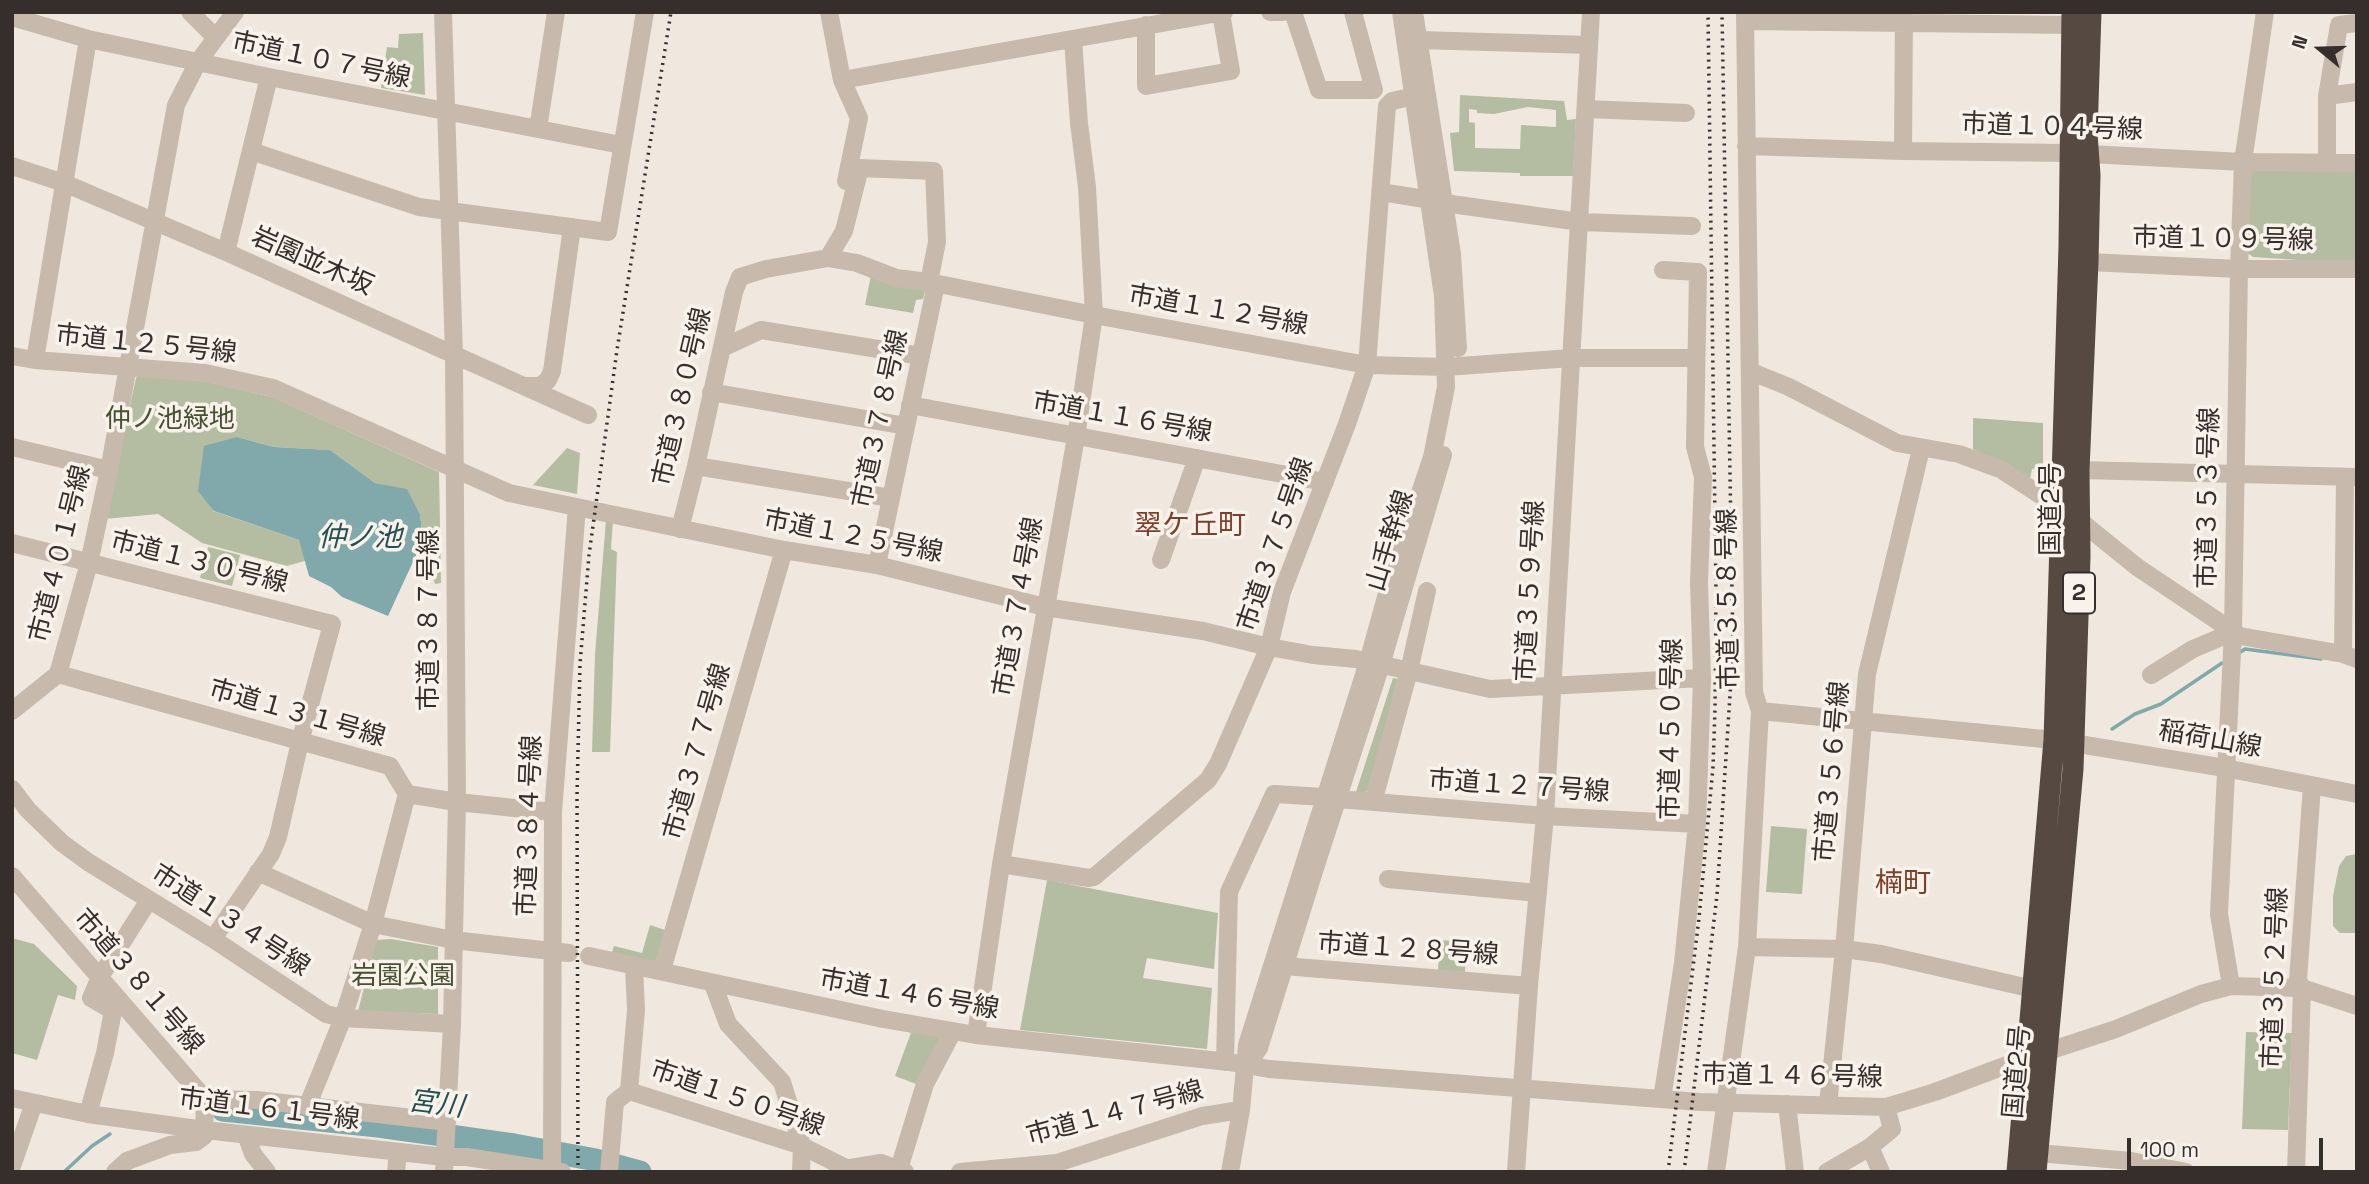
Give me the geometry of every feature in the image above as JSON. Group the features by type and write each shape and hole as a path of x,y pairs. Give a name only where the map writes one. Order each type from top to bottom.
{"highway":[{"name":"国道2号","path":"2017,1172 2033,989 2064,741 2060,507 2078,154 2091,12"},
{"name":"国道2号","path":"2037,1162 2048,1053 2064,741 2080,520 2088,262 2090,175 2078,154 2072,19"}],"street":[{"path":"190,12 215,37"},
{"name":"市道４０１号線","path":"12,711 58,674 89,563 109,470 176,105 198,62 235,12"},
{"name":"市道３８７号線","path":"443,12 454,355 457,802 452,1024 444,1164"},
{"path":"538,129 556,12"},
{"path":"251,151 419,207 608,232 645,12"},
{"path":"828,12 842,80 859,118 828,258"},
{"path":"1270,12 1283,12"},
{"path":"1293,12 1320,90 1374,90 1353,12"},
{"name":"山手幹線","path":"1230,1172 1241,1110 1247,1045 1403,588 1439,473 1457,387 1452,367 1456,302 1401,12"},
{"name":"山手幹線","path":"1414,12 1437,201"},
{"name":"市道３５９号線","path":"1516,1172 1529,986 1545,816 1591,12"},
{"name":"市道３５３号線","path":"2231,986 2220,914 2232,632 2239,269 2243,162 2265,12"},
{"path":"842,80 1146,25 1223,13 1231,71 1146,86 1146,25"},
{"name":"市道１０７号線","path":"12,17 88,38 269,77 621,145"},
{"path":"1745,17 2072,19"},
{"name":"市道３５８号線","path":"1716,1172 1747,947 1760,710 1754,692 1752,372 1745,17"},
{"path":"1903,151 1904,18"},
{"path":"2326,163 2326,96 2339,25 2357,23"},
{"path":"35,360 88,38"},
{"name":"市道３７４号線","path":"976,1035 1001,864 1076,437 1094,315 1087,187 1073,40"},
{"path":"1419,40 1589,45"},
{"path":"226,252 269,77"},
{"path":"2326,96 2357,92"},
{"name":"市道３７５号線","path":"1001,864 1094,877 1208,780 1269,647 1282,592 1367,365 1387,106 1392,101 1415,96"},
{"path":"1586,109 1686,113"},
{"name":"市道１０４号線","path":"1746,146 2078,154 2243,162 2357,163"},
{"name":"岩園並木坂","path":"12,166 64,183 226,252 588,415"},
{"name":"市道３７８号線","path":"828,258 844,231 860,168 934,172 937,242 933,283 877,565"},
{"path":"1381,192 1580,222 1692,226"},
{"path":"526,386 540,386 548,380 552,370 572,227"},
{"name":"市道１１２号線","path":"740,277 766,269 828,258 857,263 896,278 1367,365 1452,367 1571,358 1695,358"},
{"name":"市道１０９号線","path":"2088,262 2239,269 2357,269"},
{"name":"市道４５０号線","path":"1662,1099 1683,963 1697,824 1702,678 1699,583 1703,477 1695,447 1698,271 1663,270"},
{"name":"市道３８０号線","path":"680,529 734,292 740,277"},
{"path":"722,348 761,330 920,356"},
{"name":"市道１２５号線","path":"12,356 205,373 273,388 509,493 784,550 877,565 1045,607 1203,631 1269,647 1375,664 1490,689 1702,678"},
{"path":"1752,372 1789,387 1897,443 1959,454 2000,469 2080,520 2137,567 2232,632 2241,636 2350,656 2351,477 2080,470"},
{"path":"711,392 906,426"},
{"name":"市道１１６号線","path":"910,405 1325,482"},
{"path":"12,447 109,470"},
{"name":"市道３５６号線","path":"1828,1105 1867,674 1921,449"},
{"path":"1161,560 1197,458"},
{"path":"696,466 891,498"},
{"name":"市道３８４号線","path":"554,1163 561,952 553,812 577,507"},
{"name":"市道１３０号線","path":"12,543 331,624 300,742"},
{"name":"市道３７７号線","path":"662,970 784,550"},
{"path":"1373,802 1409,671 1427,591"},
{"path":"2151,675 2193,649 2232,632"},
{"name":"市道１３１号線","path":"58,674 390,766 407,794"},
{"path":"1760,710 2064,741"},
{"name":"稲荷山線","path":"2064,741 2357,794"},
{"path":"213,939 271,854 278,837 300,742"},
{"name":"市道３５２号線","path":"2296,1172 2302,988 2298,980 2312,786"},
{"name":"市道１３４号線","path":"12,789 28,810 62,843 326,1014 343,1018 452,1024"},
{"path":"307,1107 343,1018 373,924 407,794 553,812"},
{"name":"市道１２７号線","path":"1225,1062 1229,892 1273,794 1545,816 1697,824"},
{"name":"山手幹線","path":"1246,1067 1259,1048 1331,798"},
{"path":"258,872 373,924 453,940 561,952"},
{"name":"市道３８１号線","path":"12,876 205,1100"},
{"path":"1388,879 1538,893"},
{"path":"88,1114 105,1053 113,1011 91,998 100,977 149,900"},
{"path":"1747,947 1844,949 1881,954 2033,989"},
{"name":"市道１４６号線","path":"589,956 883,1019 976,1035 1225,1062 1246,1067 1662,1099 1886,1107 2048,1053 2201,994 2231,986 2302,988 2357,1006"},
{"path":"629,1091 636,1010 634,967"},
{"name":"市道１２８号線","path":"1284,967 1529,986"},
{"path":"713,984 728,1024 782,1082 802,1146 801,1172"},
{"path":"852,1170 881,1163 902,1171 925,1084 953,1031"},
{"name":"市道１５０号線","path":"610,1164 615,1102 629,1091 802,1146 852,1170"},
{"name":"市道１６１号線","path":"12,1098 88,1114 398,1152 444,1164 467,1157 554,1163"},
{"path":"124,1168 170,1145 196,1142 204,1136 205,1100 257,1100 446,1129"},
{"path":"12,1166 33,1103"},
{"path":"1787,1104 1795,1172"},
{"path":"1827,1172 1870,1147 1892,1129 1886,1107"},
{"name":"市道１４７号線","path":"960,1172 1057,1163 1202,1116 1241,1110"},
{"path":"246,1135 254,1154 267,1172"},
{"path":"1870,1147 1881,1172"},
{"path":"396,1172 398,1152"},
{"path":"2037,1162 2131,1161 2186,1172"}],"green space":[{"path":"423,33 425,95 381,88 387,47 398,48 399,34"},
{"path":"1460,95 1564,101 1567,120 1576,119 1573,176 1520,176 1520,173 1454,171 1450,133 1459,132","holes":["1528,107 1556,110 1556,127 1521,125 1520,149 1475,148 1475,123 1469,122 1469,109 1477,110 1477,113 1494,114"]},
{"path":"2253,169 2357,170 2357,264 2253,257 2246,252 2247,177"},
{"path":"871,275 926,287 923,299 916,300 913,313 865,305"},
{"name":"仲ノ池緑地","path":"140,373 207,382 272,397 439,472 441,583 435,584 425,557 420,514 407,490 375,483 330,450 274,447 237,437 213,511 299,540 308,560 287,566 202,543 158,514 105,519 136,378"},
{"path":"1973,418 2043,423 2043,467 2032,469 2030,479 1973,449"},
{"path":"567,448 580,453 577,494 533,485"},
{"path":"606,520 613,520 611,549 617,552 610,752 592,752 595,654"},
{"path":"208,547 240,555 232,586 200,578"},
{"path":"1393,678 1398,679 1395,688 1398,689 1368,790 1360,796 1355,795"},
{"path":"1771,826 1807,829 1802,894 1766,892"},
{"path":"2357,854 2357,933 2340,933 2333,926 2333,896 2339,866 2346,856"},
{"path":"1047,880 1218,913 1214,969 1147,958 1143,978 1212,988 1207,1049 1020,1030"},
{"path":"650,925 665,930 655,963 612,952 614,946 642,953"},
{"path":"12,938 34,944 77,986 75,1000 58,995 37,1060 12,1053"},
{"name":"岩園公園","path":"391,939 438,947 438,1014 358,1011 376,940"},
{"path":"1440,940 1467,942 1465,972 1438,970"},
{"path":"912,1030 943,1034 919,1085 895,1076"},
{"path":"2246,1032 2292,1033 2288,1130 2242,1129"}],"water":[{"name":"仲ノ池","path":"237,437 274,447 330,450 375,483 407,489 420,514 423,540 388,616 342,597 331,587 309,576 299,540 214,511 198,491 204,446"}],"waterway":[{"path":"2239,653 2245,649 2321,659"},
{"path":"2112,729 2135,714 2161,704 2222,663"},
{"name":"宮川","path":"223,1110 378,1126 514,1145 596,1160 640,1172"},
{"name":"宮川","path":"64,1172 92,1146 110,1134"}],"railway":[{"path":"578,1172 577,795 580,664 589,555 617,350 671,12"},
{"path":"1668,1172 1699,918 1713,767 1716,592 1708,12"},
{"path":"1684,1172 1717,895 1733,649 1722,12"}],"district":[{"name":"翠ケ丘町","path":"1190,526"},
{"name":"楠町","path":"1903,884"}]}
